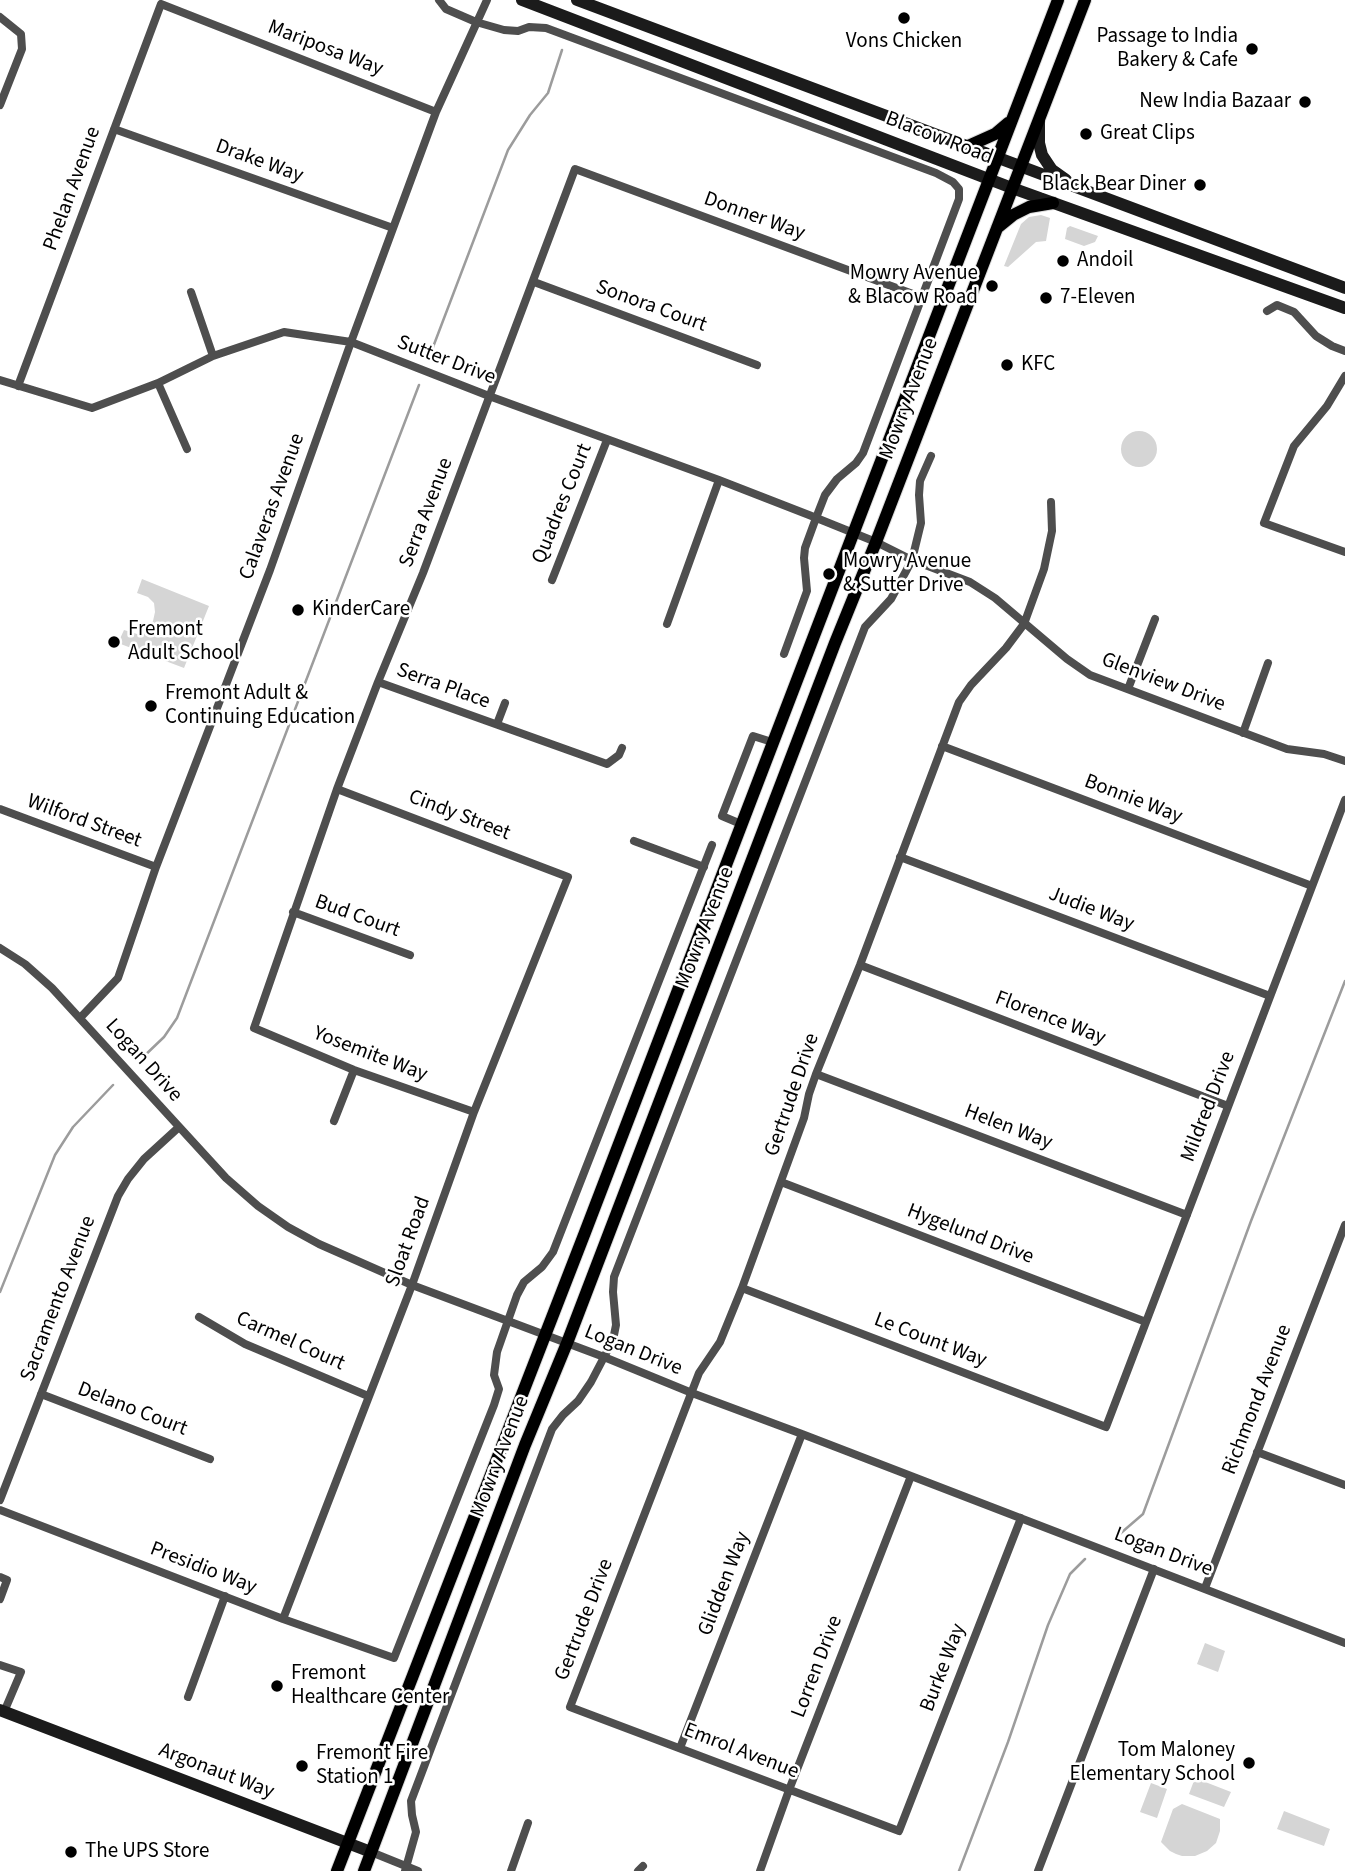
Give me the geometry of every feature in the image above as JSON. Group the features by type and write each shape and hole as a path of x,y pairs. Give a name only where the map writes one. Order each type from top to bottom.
{"main road":[{"name":"Blacow Road","path":"522,0 1012,188 1345,308"},
{"name":"Blacow Road","path":"577,0 1345,288"},
{"name":"Mowry Avenue","path":"337,1871 1058,0"},
{"name":"Mowry Avenue","path":"364,1871 525,1445 567,1343 1085,0"},
{"path":"1039,119 1039,143 1046,162 1066,180 1088,192"},
{"path":"966,147 995,135 1012,121"},
{"path":"997,228 1029,207 1054,203"},
{"name":"Argonaut Way","path":"2,1711 371,1852"}],"street":[{"name":"Blacow Road","path":"439,0 446,9 504,30 546,28 936,173 953,182 959,189"},
{"name":"Calaveras Avenue","path":"80,1017 118,978 156,867 270,570 436,112 487,0"},
{"name":"Mariposa Way","path":"161,4 436,112"},
{"name":"Phelan Avenue","path":"18,386 161,4"},
{"path":"0,18 21,34 23,49 0,105"},
{"name":"Drake Way","path":"114,129 393,228"},
{"name":"Serra Avenue","path":"254,1028 337,789 423,573 575,169"},
{"name":"Donner Way","path":"575,169 921,297"},
{"name":"Mowry Avenue","path":"784,654 807,591 805,548 816,518 825,495 837,478 856,463 863,453 959,199 959,189"},
{"name":"Sonora Court","path":"534,282 757,365"},
{"path":"191,292 213,356"},
{"path":"1267,311 1277,305 1294,313 1316,336 1345,351"},
{"name":"Sutter Drive","path":"0,380 92,408 158,383 213,356 284,332 351,342 876,542"},
{"path":"1345,376 1327,406 1294,446 1264,523 1345,552"},
{"path":"158,383 187,449"},
{"name":"Quadres Court","path":"552,580 607,440"},
{"name":"Mowry Avenue","path":"407,1869 416,1832 411,1801 552,1429 578,1401 613,1340 616,1325 614,1277 865,627 891,599 912,561 920,523 920,481 931,456"},
{"path":"667,624 719,480"},
{"name":"Gertrude Drive","path":"570,1707 699,1373 720,1342 742,1288 804,1118 809,1094 959,702 1024,624 1044,569 1052,531 1051,502"},
{"name":"Glenview Drive","path":"876,542 912,561 970,582 995,598 1090,675 1287,749 1324,754 1345,761"},
{"path":"1128,689 1155,619"},
{"path":"1243,733 1268,663"},
{"name":"Serra Place","path":"378,682 607,764 619,755 622,748"},
{"name":"Serra Place","path":"497,724 505,703"},
{"path":"741,824 722,816 753,736 772,742"},
{"name":"Bonnie Way","path":"943,746 1312,886"},
{"name":"Cindy Street","path":"337,789 568,877"},
{"name":"Mildred Drive","path":"1106,1427 1345,800"},
{"name":"Wilford Street","path":"0,809 156,867"},
{"path":"634,841 704,867"},
{"name":"Mowry Avenue","path":"394,1658 494,1405 499,1389 494,1375 497,1352 508,1321 524,1282 542,1267 553,1252 712,845"},
{"name":"Judie Way","path":"900,857 1270,996"},
{"name":"Sloat Road","path":"283,1619 412,1285 474,1112 568,877"},
{"name":"Bud Court","path":"293,912 410,955"},
{"name":"Logan Drive","path":"0,948 25,964 52,988 226,1178 258,1206 319,1244 412,1285 1345,1643"},
{"name":"Florence Way","path":"860,965 1228,1105"},
{"name":"Yosemite Way","path":"254,1028 354,1070 474,1112"},
{"path":"334,1121 354,1070"},
{"name":"Helen Way","path":"817,1074 1187,1215"},
{"name":"Sacramento Avenue","path":"0,1500 118,1196 144,1159 179,1127"},
{"name":"Hygelund Drive","path":"781,1182 1146,1322"},
{"name":"Richmond Avenue","path":"1205,1588 1345,1225"},
{"path":"1334,1255 1345,1259"},
{"name":"Le Count Way","path":"742,1288 1106,1427"},
{"name":"Carmel Court","path":"200,1317 245,1344 368,1396"},
{"name":"Delano Court","path":"41,1394 210,1459"},
{"name":"Glidden Way","path":"680,1748 802,1434"},
{"path":"1257,1452 1345,1485"},
{"name":"Lorren Drive","path":"760,1871 911,1476"},
{"name":"Presidio Way","path":"0,1510 283,1619 394,1658"},
{"name":"Burke Way","path":"899,1831 1021,1518"},
{"path":"1038,1871 1154,1569"},
{"path":"0,1577 7,1580 0,1599"},
{"path":"188,1697 225,1596"},
{"path":"0,1665 21,1672 2,1711"},
{"name":"Emrol Avenue","path":"570,1707 899,1831"},
{"path":"511,1871 528,1824"},
{"name":"Argonaut Way","path":"371,1852 407,1869 418,1871"}],"shaded area":[{"path":"1041,215 1050,218 1046,241 1036,242 1008,267 1004,266 1021,224 1029,217"},
{"path":"1070,226 1098,236 1095,242 1084,246 1065,239"},
{"path":"1139,431 1152,436 1157,449 1152,462 1139,467 1126,462 1121,449 1126,436"},
{"path":"142,579 209,606 184,668 118,643 124,630 144,633 153,621 154,603 148,597 137,593"},
{"path":"1205,1643 1225,1651 1218,1672 1197,1664"},
{"path":"1195,1778 1231,1792 1224,1807 1189,1794"},
{"path":"1151,1783 1167,1789 1157,1818 1140,1812"},
{"path":"1182,1804 1220,1819 1216,1843 1195,1856 1176,1854 1161,1842 1173,1809"},
{"path":"1284,1811 1330,1829 1324,1846 1277,1829"}],"waterway":[{"path":"430,355 508,150 548,93 562,50"},
{"path":"140,1060 164,1037 177,1018 419,385"},
{"path":"1114,1539 1143,1514 1251,1221 1345,981"},
{"path":"0,1292 55,1155 73,1127 113,1085"},
{"path":"959,1871 1008,1742 1048,1625 1070,1574 1085,1559"}],"place":[{"name":"Vons Chicken","path":"904,18"},
{"name":"Passage to India Bakery & Cafe","path":"1252,49"},
{"name":"New India Bazaar","path":"1305,102"},
{"name":"Great Clips","path":"1086,134"},
{"name":"Black Bear Diner","path":"1200,185"},
{"name":"Andoil","path":"1063,261"},
{"name":"Mowry Avenue & Blacow Road","path":"992,286"},
{"name":"7-Eleven","path":"1046,298"},
{"name":"KFC","path":"1007,365"},
{"name":"Mowry Avenue & Sutter Drive","path":"829,574"},
{"name":"KinderCare","path":"298,610"},
{"name":"Fremont Adult School","path":"114,642"},
{"name":"Fremont Adult & Continuing Education","path":"151,706"},
{"name":"Fremont Healthcare Center","path":"277,1686"},
{"name":"Tom Maloney Elementary School","path":"1249,1763"},
{"name":"Fremont Fire Station 1","path":"302,1766"},
{"name":"The UPS Store","path":"71,1852"}]}
